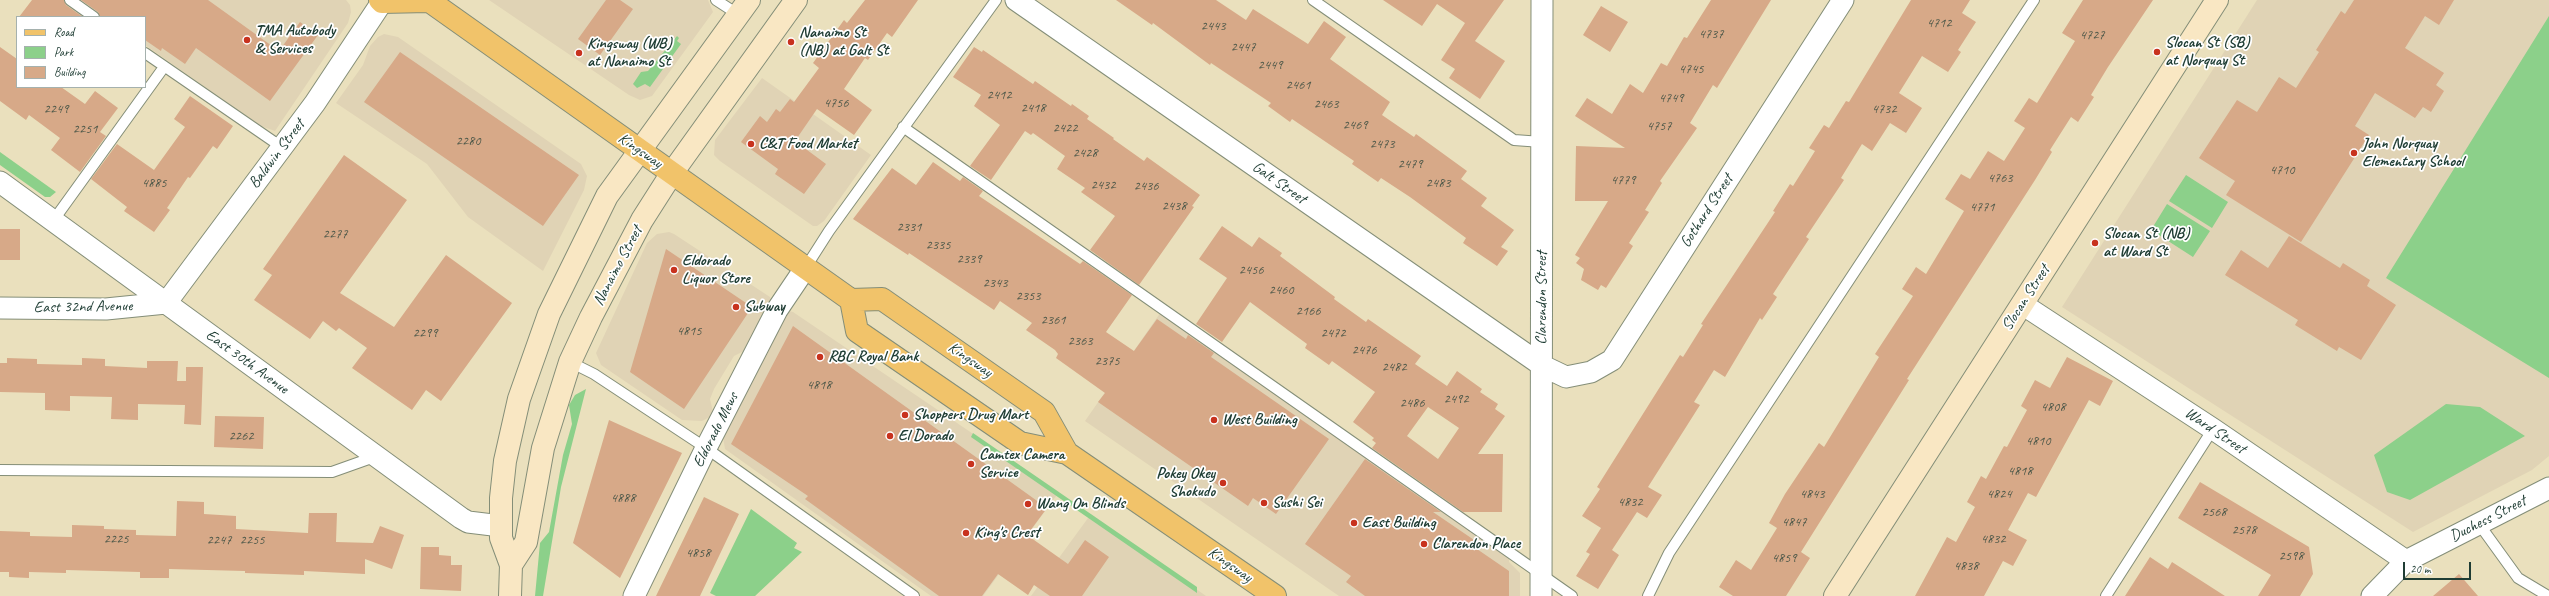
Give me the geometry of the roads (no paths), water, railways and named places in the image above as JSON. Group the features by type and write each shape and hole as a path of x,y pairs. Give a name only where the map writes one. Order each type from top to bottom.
{"main road":[{"name":"Kingsway","path":"381,1 428,1 852,300 882,299 1044,412 1067,453"},
{"name":"Kingsway","path":"852,300 857,331 1020,443 1067,453 1275,596"}],"street":[{"name":"Nanaimo Street","path":"511,565 526,542 543,448 570,362 626,249 672,173 796,0"},
{"name":"Galt Street","path":"1016,0 1543,366"},
{"name":"Clarendon Street","path":"1541,596 1543,366 1542,0"},
{"name":"Gothard Street","path":"1543,366 1566,377 1591,372 1612,360 1844,0"},
{"name":"Slocan Street","path":"1835,596 2217,0"},
{"name":"Baldwin Street","path":"166,303 283,148 381,1"},
{"path":"510,596 511,565 501,538 501,498 511,431 519,399 538,341 584,239 607,196 639,150 744,8"},
{"name":"East 30th Avenue","path":"0,182 468,522 501,526"},
{"name":"Eldorado Mews","path":"634,596 706,448 777,310 806,268"},
{"name":"East 32nd Avenue","path":"0,308 106,309 166,303"},
{"name":"Ward Street","path":"2022,304 2213,429 2406,561"},
{"name":"Duchess Street","path":"2372,596 2406,561 2549,488"}],"lane":[{"path":"70,0 93,16"},
{"path":"716,0 744,8"},
{"path":"806,268 903,127 996,0"},
{"path":"1314,0 1514,140 1542,142"},
{"path":"1648,596 1669,553 2034,0"},
{"path":"146,54 283,148"},
{"path":"53,221 164,67"},
{"path":"903,127 1572,596"},
{"path":"570,362 594,374 706,448 914,596"},
{"path":"2106,596 2213,429"},
{"path":"0,470 332,472 377,456"},
{"path":"2479,524 2518,578 2548,596"}],"place":[{"name":"TMA Autobody & Services","path":"247,40"},
{"name":"Nanaimo St (NB) at Galt St","path":"791,42"},
{"name":"Slocan St (SB) at Norquay St","path":"2157,52"},
{"name":"Kingsway (WB) at Nanaimo St","path":"579,53"},
{"name":"C&T Food Market","path":"751,144"},
{"name":"John Norquay Elementary School","path":"2354,153"},
{"name":"Slocan St (NB) at Ward St","path":"2095,243"},
{"name":"Eldorado Liquor Store","path":"674,270"},
{"name":"Subway","path":"736,307"},
{"name":"RBC Royal Bank","path":"820,357"},
{"name":"Shoppers Drug Mart","path":"905,415"},
{"name":"West Building","path":"1214,420"},
{"name":"El Dorado","path":"890,436"},
{"name":"Camtex Camera Service","path":"971,464"},
{"name":"Pokey Okey Shokudo","path":"1223,483"},
{"name":"Sushi Sei","path":"1264,503"},
{"name":"Wang On Blinds","path":"1028,504"},
{"name":"East Building","path":"1354,523"},
{"name":"King's Crest","path":"966,533"},
{"name":"Clarendon Place","path":"1424,544"}]}
